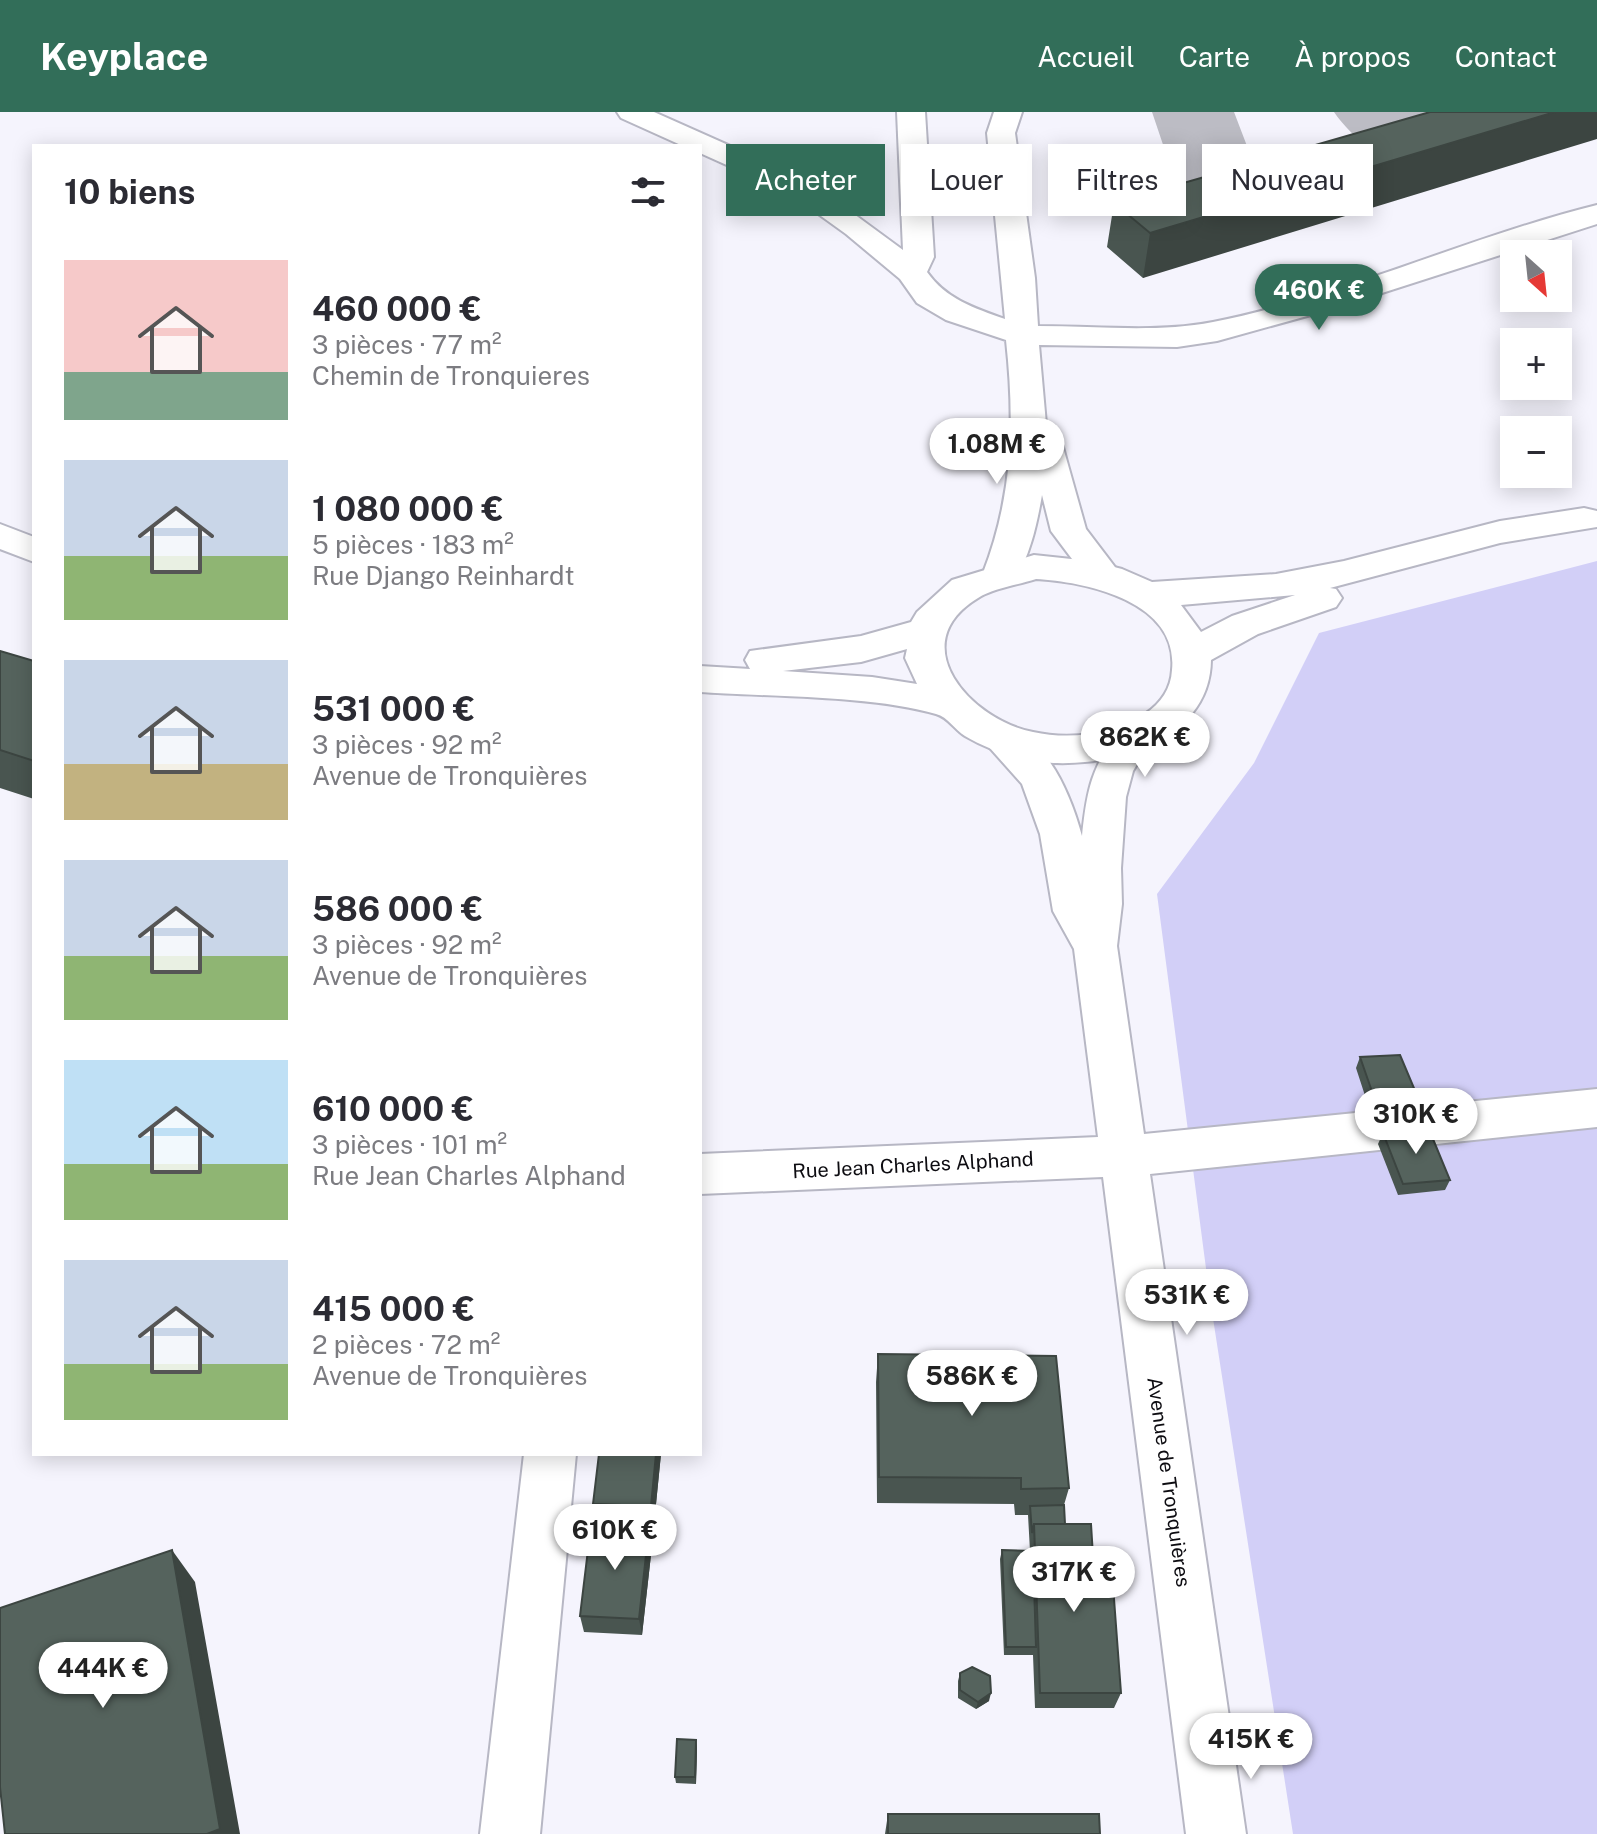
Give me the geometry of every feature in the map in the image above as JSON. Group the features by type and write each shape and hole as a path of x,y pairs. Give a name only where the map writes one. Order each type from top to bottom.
{"street":[{"path":"631,112 799,187 857,228 911,272 928,296 957,313 1022,335 1177,337 1217,331 1318,303 1597,214"},
{"path":"911,112 919,257 911,272"},
{"path":"1001,573 1019,529 1028,480 1031,409 1001,133 1008,112"},
{"path":"1031,409 1045,438 1069,531 1103,575"},
{"path":"1145,595 1276,586 1344,573 1500,532 1591,518"},
{"path":"1192,654 1245,625 1329,595 1512,546 1591,518"},
{"path":"0,536 32,549"},
{"path":"1046,568 1103,575 1162,606 1181,628 1192,654 1192,674 1187,693 1174,711 1156,727 1132,739 1105,747 1075,750 1037,747 1001,738 969,723 945,702 929,679 923,654 927,630 947,601 962,589 1001,573 1046,568"},
{"path":"702,664 791,659 861,649 927,630"},
{"path":"702,679 872,690 945,702"},
{"path":"1001,738 1038,775 1050,799 1061,834 1074,911 1095,946"},
{"name":"Avenue de Tronquières","path":"1132,739 1113,770 1106,797 1100,868 1101,904 1095,946 1216,1834"},
{"name":"Rue Jean Charles Alphand","path":"702,1174 1125,1156 1597,1108"},
{"path":"510,1834 550,1456"}],"shaded area":[{"path":"1597,561 1597,1834 1293,1834 1210,1299 1157,894 1254,763 1319,633"}],"building":[{"path":"1430,112 1555,112 1373,166 1373,144 1319,144"},
{"path":"1202,178 1202,216 1207,216 1150,233 1130,216 1186,216 1186,182"},
{"path":"0,651 32,660 32,760 0,750"},
{"path":"1400,1055 1419,1100 1376,1103 1360,1057"},
{"path":"1428,1127 1450,1180 1403,1184 1383,1133"},
{"path":"878,1354 1056,1356 1069,1488 1021,1489 1021,1478 879,1477"},
{"path":"599,1456 656,1456 651,1506 593,1504"},
{"path":"1064,1505 1065,1524 1034,1524 1032,1533 1030,1506"},
{"path":"1034,1524 1091,1524 1094,1572 1112,1572 1121,1693 1040,1693"},
{"path":"591,1525 649,1528 639,1619 580,1616"},
{"path":"172,1550 220,1829 207,1834 5,1834 0,1787 0,1608"},
{"path":"1002,1550 1033,1551 1036,1647 1006,1647"},
{"path":"972,1667 990,1676 991,1693 978,1702 960,1690 960,1673"},
{"path":"677,1739 696,1740 695,1777 675,1777"},
{"path":"888,1814 1099,1814 1100,1834 888,1834"}],"taxiway":[{"path":"1193,112 1205,144"},
{"path":"1375,112 1419,143"}]}
